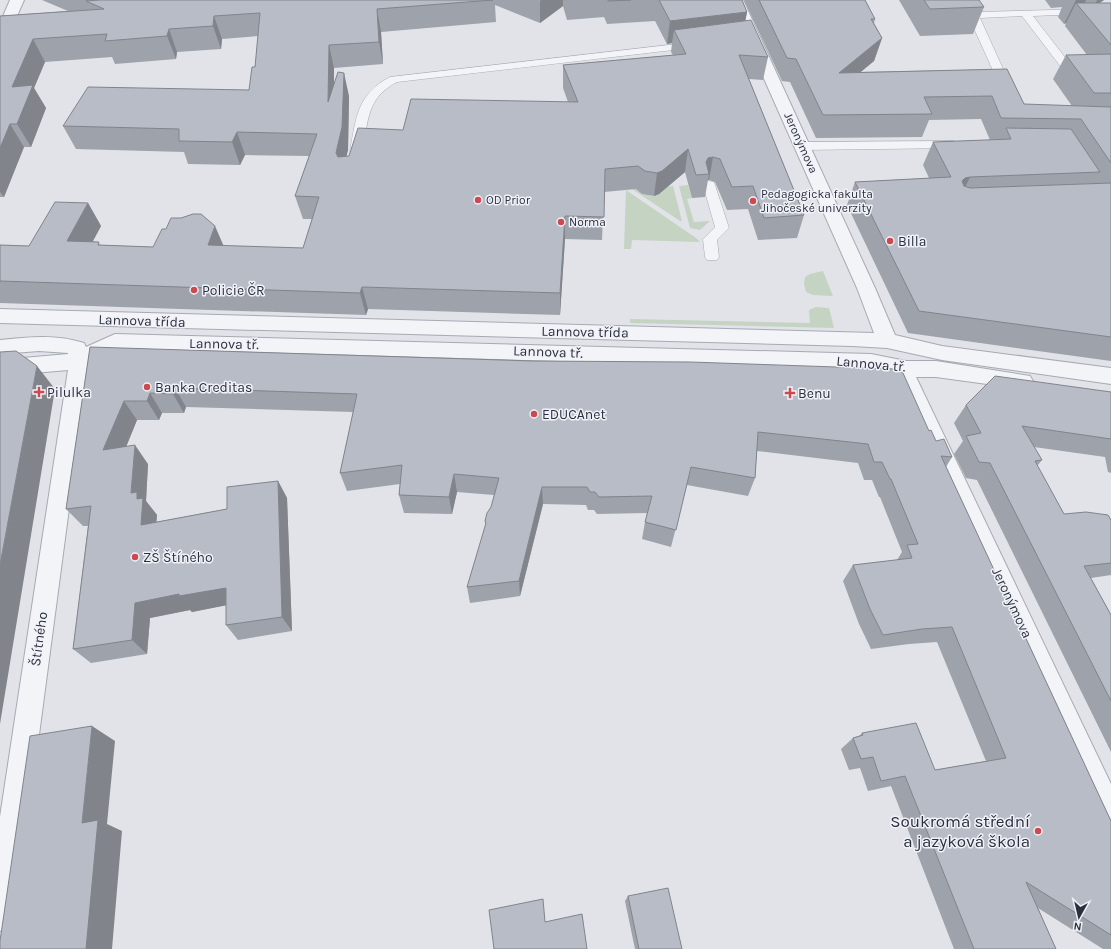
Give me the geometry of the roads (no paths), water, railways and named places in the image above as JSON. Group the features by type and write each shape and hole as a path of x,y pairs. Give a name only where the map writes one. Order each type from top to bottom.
{"street":[{"path":"0,39 9,24 17,0"},
{"name":"Jeronýmova","path":"736,0 746,39 802,146 886,336"},
{"name":"Lannova třída","path":"0,316 285,319 886,336 932,363"},
{"path":"277,345 285,319"},
{"name":"Lannova tř.","path":"78,364 99,348 115,341 847,361 871,362 906,369 932,363 1111,376"},
{"path":"0,347 53,342 63,343 77,348 78,364 0,368"},
{"path":"887,365 900,370 913,391 932,363"},
{"name":"Lannova tř.","path":"932,363 1111,394"},
{"name":"Štítného","path":"0,916 78,364"},
{"name":"Jeronýmova","path":"913,391 1111,815"}],"lane":[{"path":"957,1 971,6 1026,14 1096,11"},
{"path":"971,6 1011,100"},
{"path":"1026,14 1068,69"},
{"path":"352,164 368,99 384,83 394,79 703,44"},
{"path":"802,146 964,145"},
{"path":"709,185 722,228 710,239 712,257"}],"place":[{"name":"OD Prior","path":"478,200"},
{"name":"Pedagogicka fakulta Jihočeské univerzity","path":"753,201"},
{"name":"Norma","path":"561,222"},
{"name":"Billa","path":"890,241"},
{"name":"Policie ČR","path":"194,290"},
{"name":"Banka Creditas","path":"147,387"},
{"name":"Pilulka","path":"39,392"},
{"name":"Benu","path":"790,393"},
{"name":"EDUCAnet","path":"534,414"},
{"name":"ZŠ Štíného","path":"135,557"},
{"name":"Soukromá střední a jazyková škola","path":"1038,831"}]}
